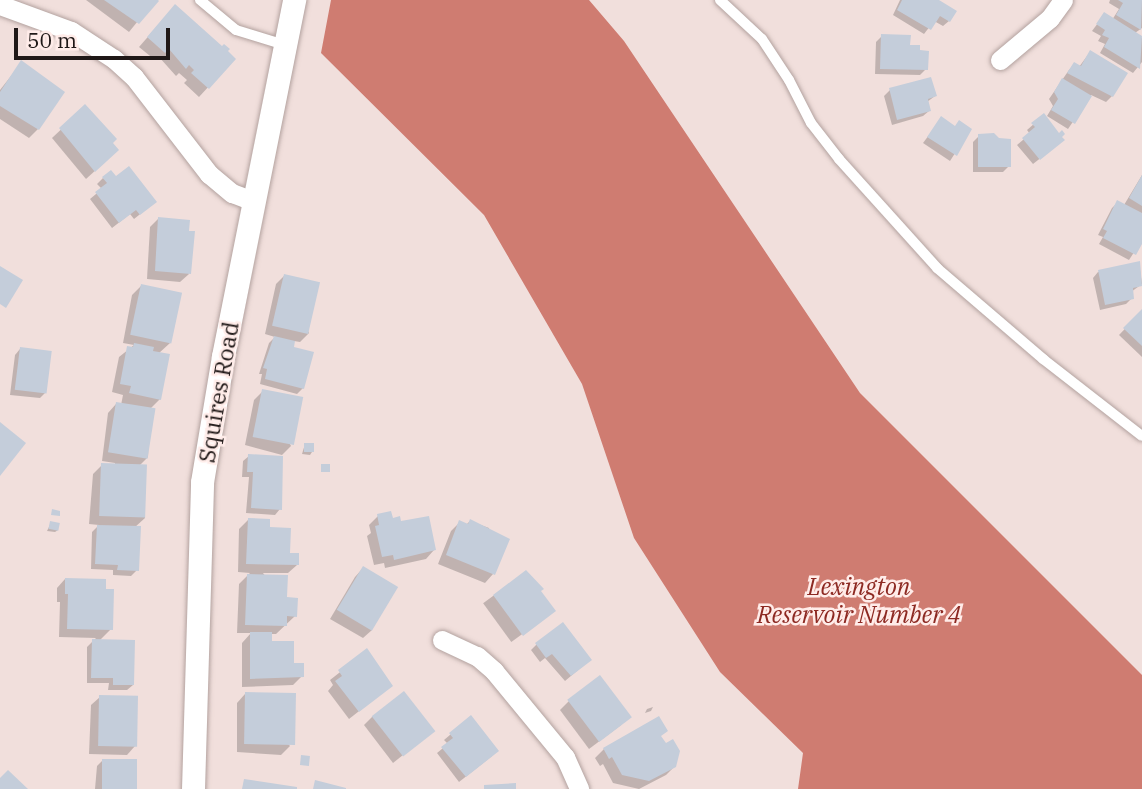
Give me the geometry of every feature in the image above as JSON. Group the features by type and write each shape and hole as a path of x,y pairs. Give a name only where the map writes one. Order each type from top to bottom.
{"street":[{"name":"Squires Road","path":"193,789 202,482 223,356 294,0"},
{"path":"1000,60 1050,18 1063,0"},
{"path":"0,5 71,31 114,59 134,77 209,174 232,193 255,202"},
{"path":"442,640 477,656 494,671 565,757 579,789"}],"lane":[{"path":"200,0 236,30 285,45"},
{"path":"720,0 762,39 789,80 811,122 839,159 937,268 1043,359 1142,436"}],"water":[{"name":"Lexington Reservoir Number 4","path":"331,0 589,0 624,41 860,393 1142,675 1142,789 798,789 803,753 720,672 634,538 582,384 484,215 321,53"}],"building":[{"path":"104,0 158,0 159,1 139,24"},
{"path":"902,0 939,0 957,11 950,22 940,16 931,30 897,10"},
{"path":"1118,0 1142,0 1141,30 1116,15 1123,3"},
{"path":"175,4 222,46 224,44 230,49 228,51 236,59 209,89 191,73 194,70 189,65 186,69 169,49 165,53 147,37"},
{"path":"1104,12 1142,36 1140,69 1104,47 1109,38 1102,35 1105,30 1096,24"},
{"path":"881,34 911,35 910,45 920,45 920,50 929,51 928,70 880,69"},
{"path":"1090,50 1128,73 1113,97 1067,73 1074,62 1081,66"},
{"path":"21,60 65,92 39,130 0,106 0,92"},
{"path":"931,77 937,96 928,99 931,111 897,120 889,88"},
{"path":"1062,78 1092,96 1075,124 1051,110 1058,99 1054,92"},
{"path":"85,104 117,139 113,143 119,150 95,172 59,128"},
{"path":"1044,113 1059,133 1062,130 1065,140 1040,160 1022,138 1035,127 1031,123"},
{"path":"941,116 955,126 959,120 972,129 957,156 927,137"},
{"path":"994,133 999,138 1011,139 1011,167 978,167 978,134"},
{"path":"129,166 157,202 140,215 136,210 119,223 95,192 107,183 102,177 111,170 116,176"},
{"path":"1142,175 1142,206 1129,198"},
{"path":"1117,200 1142,213 1142,244 1136,255 1103,238 1107,231 1103,229"},
{"path":"158,217 190,220 189,231 195,231 191,274 155,271"},
{"path":"1140,261 1142,286 1133,288 1134,299 1105,305 1098,270"},
{"path":"0,266 23,280 6,308 0,304"},
{"path":"284,274 320,282 308,334 272,326"},
{"path":"141,284 182,293 171,344 130,335"},
{"path":"1142,309 1142,346 1123,328"},
{"path":"274,336 295,341 294,347 314,352 304,389 265,379 267,369 263,368"},
{"path":"134,343 170,354 161,400 129,393 131,386 120,384 127,346 133,347"},
{"path":"20,347 52,351 47,394 15,390"},
{"path":"262,389 303,397 294,445 253,437"},
{"path":"116,402 156,408 148,459 108,452"},
{"path":"0,422 26,443 0,476"},
{"path":"304,443 314,443 314,452 304,452"},
{"path":"248,454 283,456 282,510 251,508 253,472 247,472"},
{"path":"101,463 147,465 145,518 99,516"},
{"path":"321,464 330,464 330,472 321,472"},
{"path":"52,509 60,511 60,516 51,515"},
{"path":"391,511 393,518 400,516 401,521 429,516 436,550 394,560 393,555 382,557 375,526 379,525 377,514"},
{"path":"248,518 270,519 270,527 291,528 290,553 299,553 299,565 246,564"},
{"path":"470,519 510,539 495,575 446,555 459,520 468,524"},
{"path":"50,521 60,523 58,531 48,529"},
{"path":"97,525 141,526 139,571 117,570 118,565 95,564"},
{"path":"363,566 398,587 372,631 337,610"},
{"path":"526,570 544,589 541,591 556,611 523,636 493,595"},
{"path":"247,574 288,575 287,597 298,598 297,617 287,616 287,626 245,625"},
{"path":"65,578 106,579 106,589 114,589 113,630 67,629 68,594 65,594"},
{"path":"563,622 592,660 571,676 552,654 546,658 535,643"},
{"path":"250,632 272,632 272,641 294,641 294,663 304,663 304,677 250,679"},
{"path":"92,639 135,640 134,685 113,685 113,678 91,678"},
{"path":"367,648 393,686 359,712 335,681 342,676 338,670"},
{"path":"600,675 632,717 599,742 567,700"},
{"path":"404,691 435,731 403,756 372,716"},
{"path":"245,692 296,693 295,745 244,744"},
{"path":"99,695 138,696 137,747 98,746"},
{"path":"471,715 499,751 466,777 441,747 453,738 449,733"},
{"path":"659,716 668,731 661,736 666,743 673,739 680,751 676,767 649,781 622,775 612,757 609,759 603,748"},
{"path":"301,755 310,756 309,766 300,765"},
{"path":"102,759 137,759 137,789 102,789"},
{"path":"8,770 28,789 0,789 0,778"},
{"path":"244,779 297,787 297,789 242,789"},
{"path":"315,780 346,788 346,789 313,789"},
{"path":"516,783 516,789 484,789 484,785"}]}
